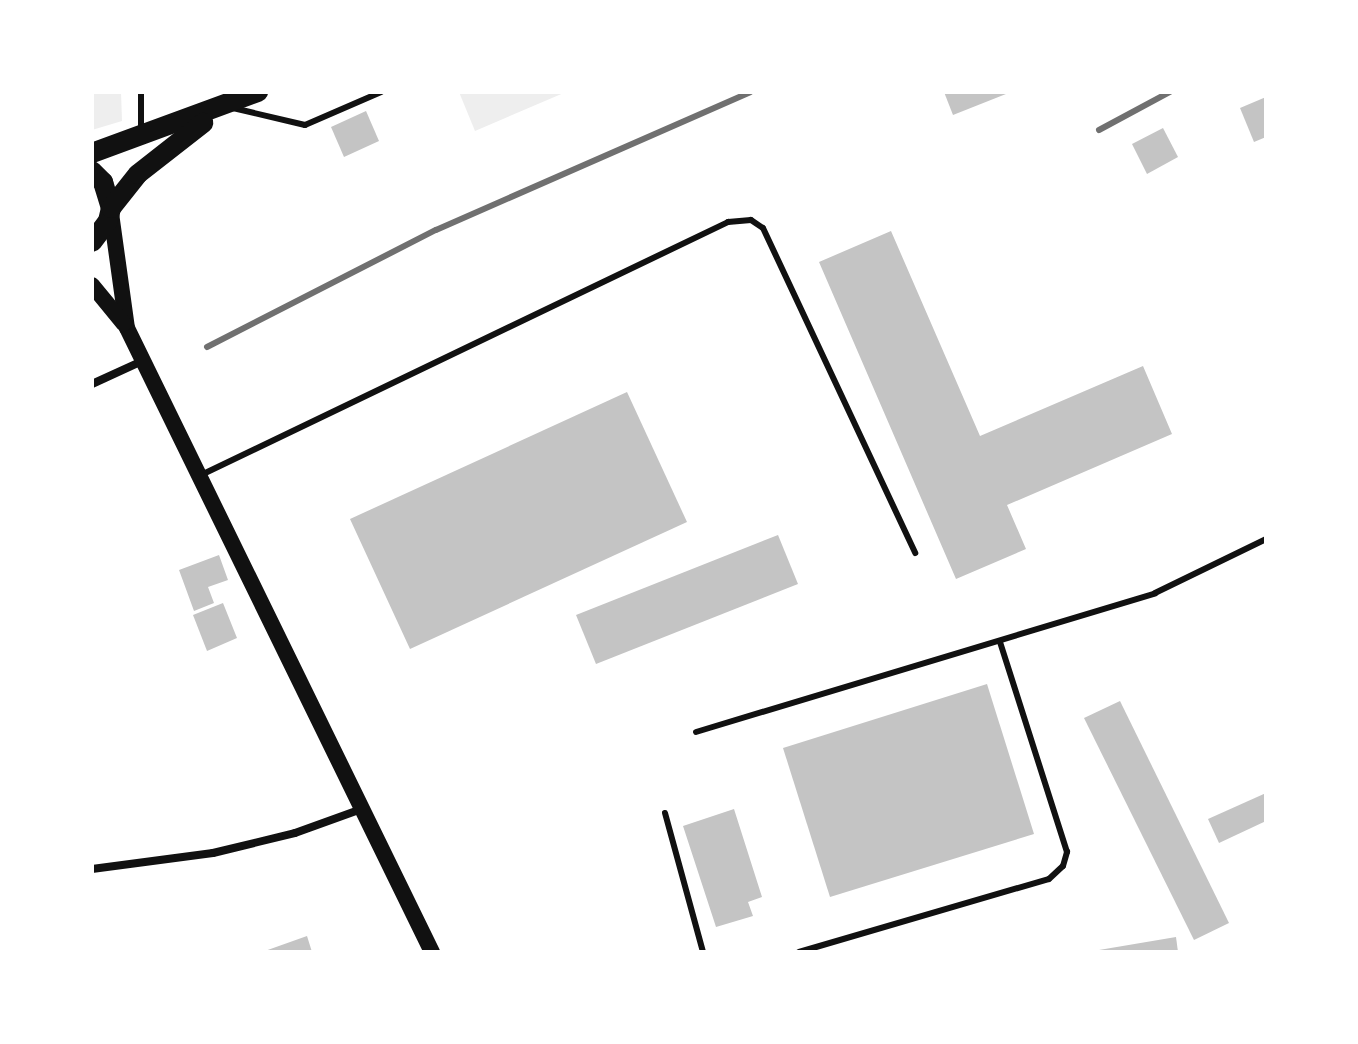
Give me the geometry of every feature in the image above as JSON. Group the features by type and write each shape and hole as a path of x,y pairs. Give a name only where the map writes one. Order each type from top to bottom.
{"main road":[{"path":"92,153 142,138 258,92"},
{"path":"92,242 111,208 158,156 226,106"},
{"path":"92,171 103,182 111,208 127,328"},
{"path":"92,285 127,328 365,807 432,952"}],"street":[{"path":"92,384 142,361"},
{"path":"92,869 213,853 295,833 365,807"}],"lane":[{"path":"141,92 142,138"},
{"path":"226,106 305,125 381,92"},
{"path":"201,475 728,222 751,220 763,228 915,553"},
{"path":"696,732 1155,593 1266,539"},
{"path":"799,952 1049,879 1063,866 1067,852 1000,642"},
{"path":"665,813 703,952"}],"shaded area":[{"path":"92,92 121,92 122,121 92,130"},
{"path":"459,92 566,92 475,131"}],"building":[{"path":"944,92 1011,92 953,115"},
{"path":"1266,97 1266,137 1254,142 1240,108"},
{"path":"366,111 379,141 344,157 331,127"},
{"path":"1163,128 1178,157 1147,174 1132,144"},
{"path":"891,231 980,436 1143,366 1172,434 1007,505 1026,549 956,579 819,262"},
{"path":"627,392 687,522 410,649 350,519"},
{"path":"778,535 798,584 596,664 576,615"},
{"path":"219,555 228,580 208,587 214,603 194,611 179,570"},
{"path":"223,603 237,638 207,651 193,615"},
{"path":"987,684 1034,834 830,897 783,748"},
{"path":"1120,701 1229,923 1194,940 1084,718"},
{"path":"1266,793 1266,821 1219,843 1208,819"},
{"path":"734,809 762,897 748,902 753,916 716,927 683,826"},
{"path":"307,936 312,952 262,952"},
{"path":"1176,937 1178,952 1099,952 1099,950"}],"railway":[{"path":"207,347 436,230 750,92"},
{"path":"1099,130 1170,92"}]}
